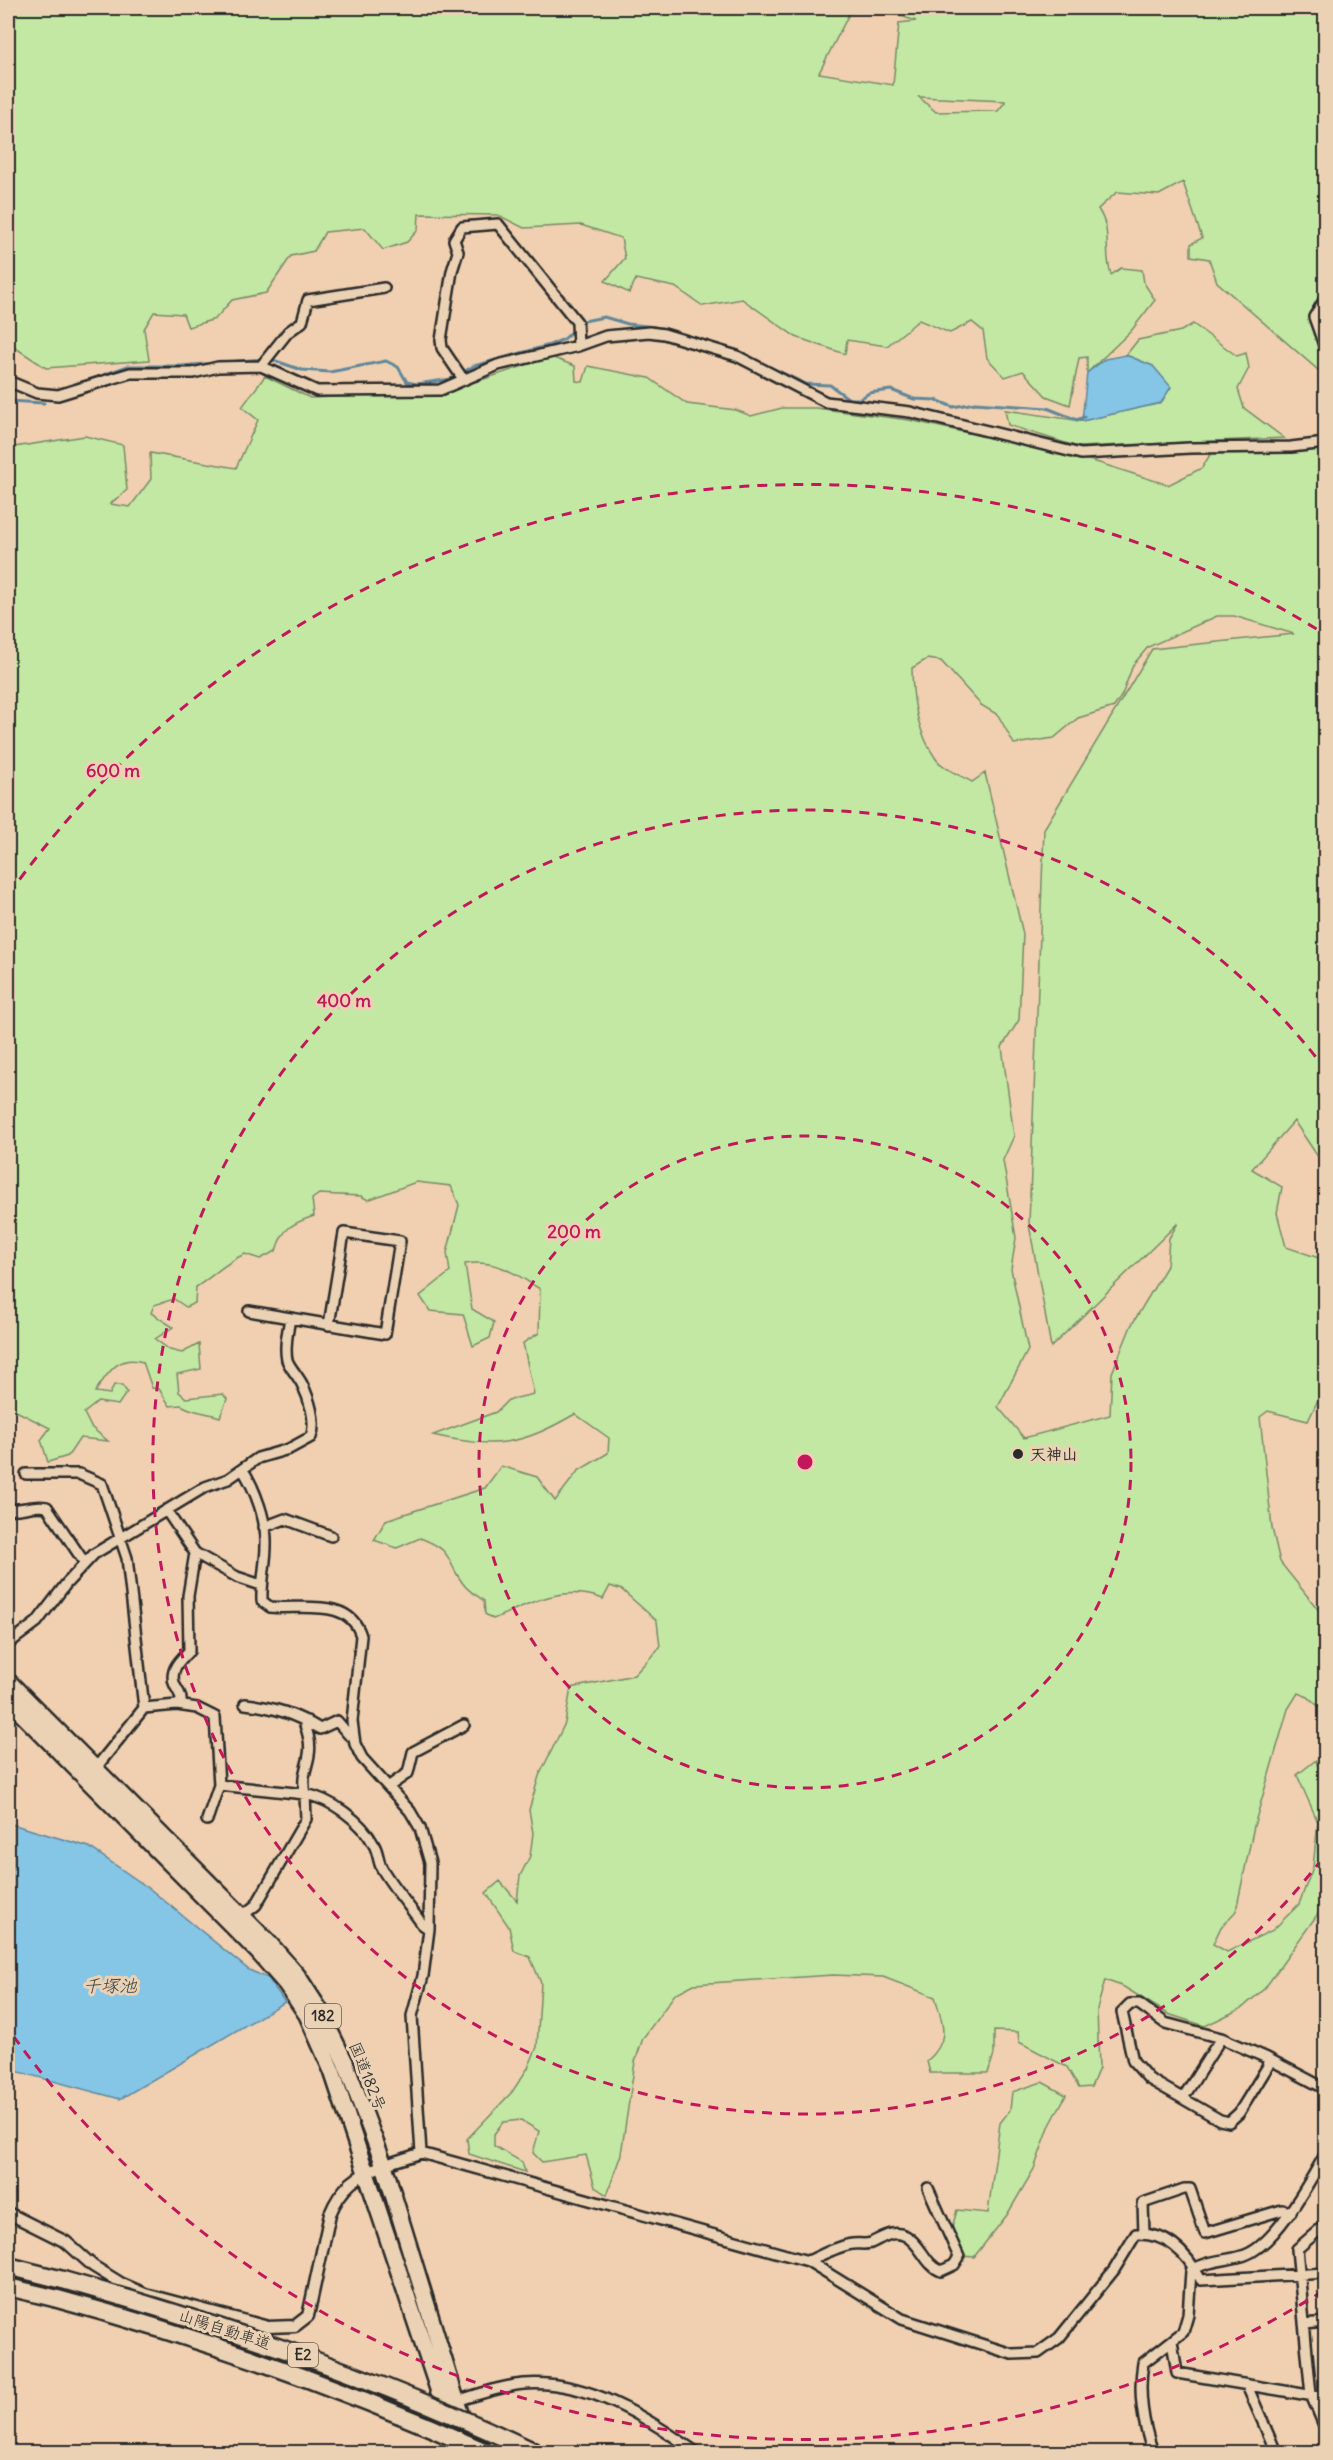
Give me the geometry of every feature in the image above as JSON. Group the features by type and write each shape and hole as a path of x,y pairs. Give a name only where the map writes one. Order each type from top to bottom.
{"highway":[{"name":"国道182号","path":"8,1681 242,1916 297,1975 319,2009 345,2062 384,2165 449,2404 459,2452"},
{"name":"国道182号","path":"8,1700 219,1912 286,1984 307,2015 332,2071 449,2404 472,2452"},
{"name":"山陽自動車道","path":"8,2266 223,2327 323,2362 426,2403 535,2452"},
{"name":"山陽自動車道","path":"8,2287 217,2345 419,2422 486,2452"}],"street":[{"path":"462,379 442,348 441,340 458,252 454,240 462,226 498,224 577,322 578,346"},
{"path":"261,366 288,332 302,322 308,300 384,288"},
{"path":"1326,297 1314,317 1326,351"},
{"path":"8,381 37,393 58,395 130,373 193,373 218,367 261,366 306,387 329,392 440,390 498,365 578,346 606,336 634,333 664,334 737,356 826,402 910,412 1082,454 1190,448 1291,447 1326,443"},
{"path":"249,1311 385,1334 400,1241 344,1233 329,1324"},
{"path":"8,1644 38,1622 84,1562 166,1510 243,1470 258,1458 289,1449 311,1437 314,1429 303,1385 287,1361 286,1345 290,1318"},
{"path":"243,1470 250,1482 267,1544 261,1585 262,1601 270,1607 336,1610 350,1616 358,1625 361,1636 352,1721 353,1735 362,1758 410,1811 426,1844 431,1882 429,1929 423,1976 412,2016 421,2153"},
{"path":"26,1474 79,1474 102,1484 127,1558 144,1708 96,1769"},
{"path":"8,1509 19,1511 35,1504 46,1507 84,1562"},
{"path":"166,1510 195,1553 237,1577 261,1585"},
{"path":"264,1527 285,1519 331,1536"},
{"path":"177,1705 181,1702 181,1696 174,1682 175,1666 189,1651 188,1596 195,1553"},
{"path":"245,1704 271,1706 320,1729 337,1721 349,1735 353,1735"},
{"path":"144,1708 177,1705 197,1708 215,1717 219,1785 207,1820"},
{"path":"242,1916 256,1905 306,1819 302,1780 311,1751 304,1725 307,1721"},
{"path":"388,1787 408,1773 413,1752 464,1725"},
{"path":"219,1785 305,1794 326,1800 356,1823 374,1845 380,1866 422,1924 429,1929"},
{"path":"1268,2058 1268,2066 1239,2114 1229,2122 1220,2120 1149,2079 1132,2061 1122,2012 1130,2004 1139,2004 1165,2023 1221,2038 1268,2058 1326,2089"},
{"path":"1183,2098 1221,2038"},
{"path":"8,2213 66,2242 93,2266 122,2284 193,2307 268,2327 295,2326 308,2316 330,2214 342,2191 351,2181 366,2172 421,2153 808,2261 902,2319 1012,2354 1029,2355 1045,2350 1059,2338 1114,2270 1136,2234 1144,2234 1181,2249 1202,2280 1326,2273"},
{"path":"1154,2452 1144,2423 1141,2375 1143,2362 1183,2332 1187,2324 1191,2271 1252,2251 1290,2212 1326,2153"},
{"path":"808,2261 852,2244 868,2244 886,2235 900,2234 907,2236 919,2248 930,2267 941,2271 954,2265 959,2257 928,2188"},
{"path":"1144,2234 1143,2203 1184,2189 1190,2189 1205,2234 1282,2210 1290,2212"},
{"path":"1326,2228 1319,2230 1297,2249 1311,2395 1326,2430"},
{"path":"1304,2324 1326,2322"},
{"path":"1172,2341 1177,2373 1326,2398"},
{"path":"449,2404 502,2387 524,2384 577,2389 617,2404 696,2452"},
{"path":"1249,2385 1248,2388 1275,2452"}],"green space":[{"path":"8,8 852,8 819,73 893,85 899,23 916,21 875,8 1325,8 1325,376 1217,282 1209,259 1191,256 1191,244 1202,238 1183,182 1159,195 1117,192 1098,209 1103,217 1107,233 1111,275 1121,268 1142,270 1144,283 1155,300 1131,331 1087,373 1087,357 1079,358 1070,405 1046,396 1023,371 1005,377 987,358 983,331 972,322 950,333 919,320 887,346 847,340 845,354 796,337 742,299 703,306 675,287 636,279 629,293 605,281 625,258 621,238 581,225 524,228 498,215 419,214 418,230 407,242 383,250 365,228 325,232 314,251 291,256 266,293 232,300 215,319 188,327 183,314 154,312 144,329 149,360 46,368 8,343","holes":["919,97 1005,101 998,111 936,112"]},
{"path":"1193,324 1237,356 1246,353 1249,368 1238,389 1244,408 1284,438 1078,447 1008,425 1005,410 1082,421 1161,403 1153,366 1126,355 1138,340 1181,331"},
{"path":"551,357 575,366 576,381 583,382 588,366 649,378 687,404 736,410 751,416 782,408 816,408 909,420 1093,461 1168,485 1202,468 1211,453 1325,446 1325,1167 1294,1121 1252,1169 1282,1187 1277,1213 1286,1247 1325,1260 1325,1388 1308,1421 1268,1411 1260,1417 1272,1528 1280,1562 1325,1618 1325,1712 1308,1697 1298,1693 1288,1709 1254,1826 1236,1911 1221,1927 1213,1944 1227,1952 1273,1930 1299,1904 1313,1867 1318,1822 1297,1775 1316,1760 1325,1795 1325,1899 1322,1908 1265,1988 1242,2008 1205,2026 1168,2014 1124,1987 1105,1980 1097,2009 1099,2068 1091,2087 1079,2088 1067,2067 1019,2042 1018,2032 994,2031 994,2054 988,2073 930,2073 927,2061 940,2046 943,2031 935,1997 883,1977 833,1975 694,1984 675,1994 643,2038 635,2062 621,2154 607,2195 595,2187 586,2155 542,2162 533,2153 539,2131 521,2120 503,2122 494,2134 494,2146 522,2162 525,2172 469,2154 467,2139 512,2092 528,2068 537,2047 541,1983 530,1957 514,1951 509,1927 486,1893 500,1881 517,1901 520,1876 530,1856 533,1833 529,1810 539,1776 565,1723 571,1688 634,1675 660,1647 657,1621 622,1590 610,1586 603,1599 574,1594 547,1597 493,1619 485,1614 484,1601 465,1586 445,1553 439,1548 420,1538 397,1548 374,1540 386,1520 485,1488 501,1466 537,1477 555,1501 578,1471 608,1453 609,1438 575,1414 538,1433 507,1442 474,1442 433,1435 496,1412 508,1400 534,1394 523,1343 539,1333 540,1289 495,1265 465,1264 472,1309 494,1322 490,1338 473,1346 463,1314 430,1311 420,1296 450,1272 447,1253 459,1205 451,1186 416,1182 368,1200 361,1196 319,1194 312,1199 314,1216 289,1228 278,1243 276,1251 260,1259 245,1254 232,1261 196,1287 195,1303 186,1307 174,1299 154,1305 151,1313 173,1327 155,1339 170,1350 182,1353 199,1344 201,1369 177,1374 179,1392 186,1398 223,1394 227,1399 220,1417 181,1405 170,1406 159,1389 152,1388 143,1362 127,1361 114,1367 95,1392 110,1394 114,1385 122,1385 127,1392 118,1405 98,1402 84,1413 91,1427 108,1441 80,1438 68,1456 48,1462 41,1440 50,1428 8,1407 8,448 85,436 123,445 127,490 110,504 130,507 151,479 150,453 236,468 258,420 242,407 265,376 310,398 442,393","holes":["1217,616 1234,616 1294,634 1152,649 1044,829 1029,1224 1051,1347 1178,1223 1169,1238 1167,1266 1131,1326 1112,1373 1110,1415 1024,1438 998,1407 1028,1350 1011,1269 1016,1238 1003,1160 1014,1136 1002,1047 1019,1020 1023,934 985,773 972,782 948,769 936,759 920,727 913,692 912,668 927,659 941,661 981,705 998,715 1014,744 1054,738 1078,718 1114,707 1122,695 1133,665 1148,647"]},
{"path":"1042,2082 1066,2095 1049,2127 1034,2169 1007,2215 974,2257 962,2256 952,2228 957,2210 988,2213 1000,2123 1010,2110 1012,2092"}],"water":[{"path":"1126,355 1153,366 1171,387 1161,403 1082,421 1087,373 1105,359"},
{"name":"千塚池","path":"8,1823 89,1847 150,1889 249,1970 268,1978 285,2002 120,2099 8,2069"}],"waterway":[{"path":"270,359 302,370 330,372 386,361 398,367 407,382 417,384 451,379 474,366 550,345 564,339 584,321 604,317 628,324 655,327"},
{"path":"81,383 128,366 181,366 264,359"},
{"path":"772,368 806,384 830,385 849,399 860,399 869,393 891,390 914,399 936,400 953,407 975,403 1047,408 1077,420 1084,417"},
{"path":"8,401 44,403"}],"place":[{"name":"天神山","path":"1018,1454"}]}
